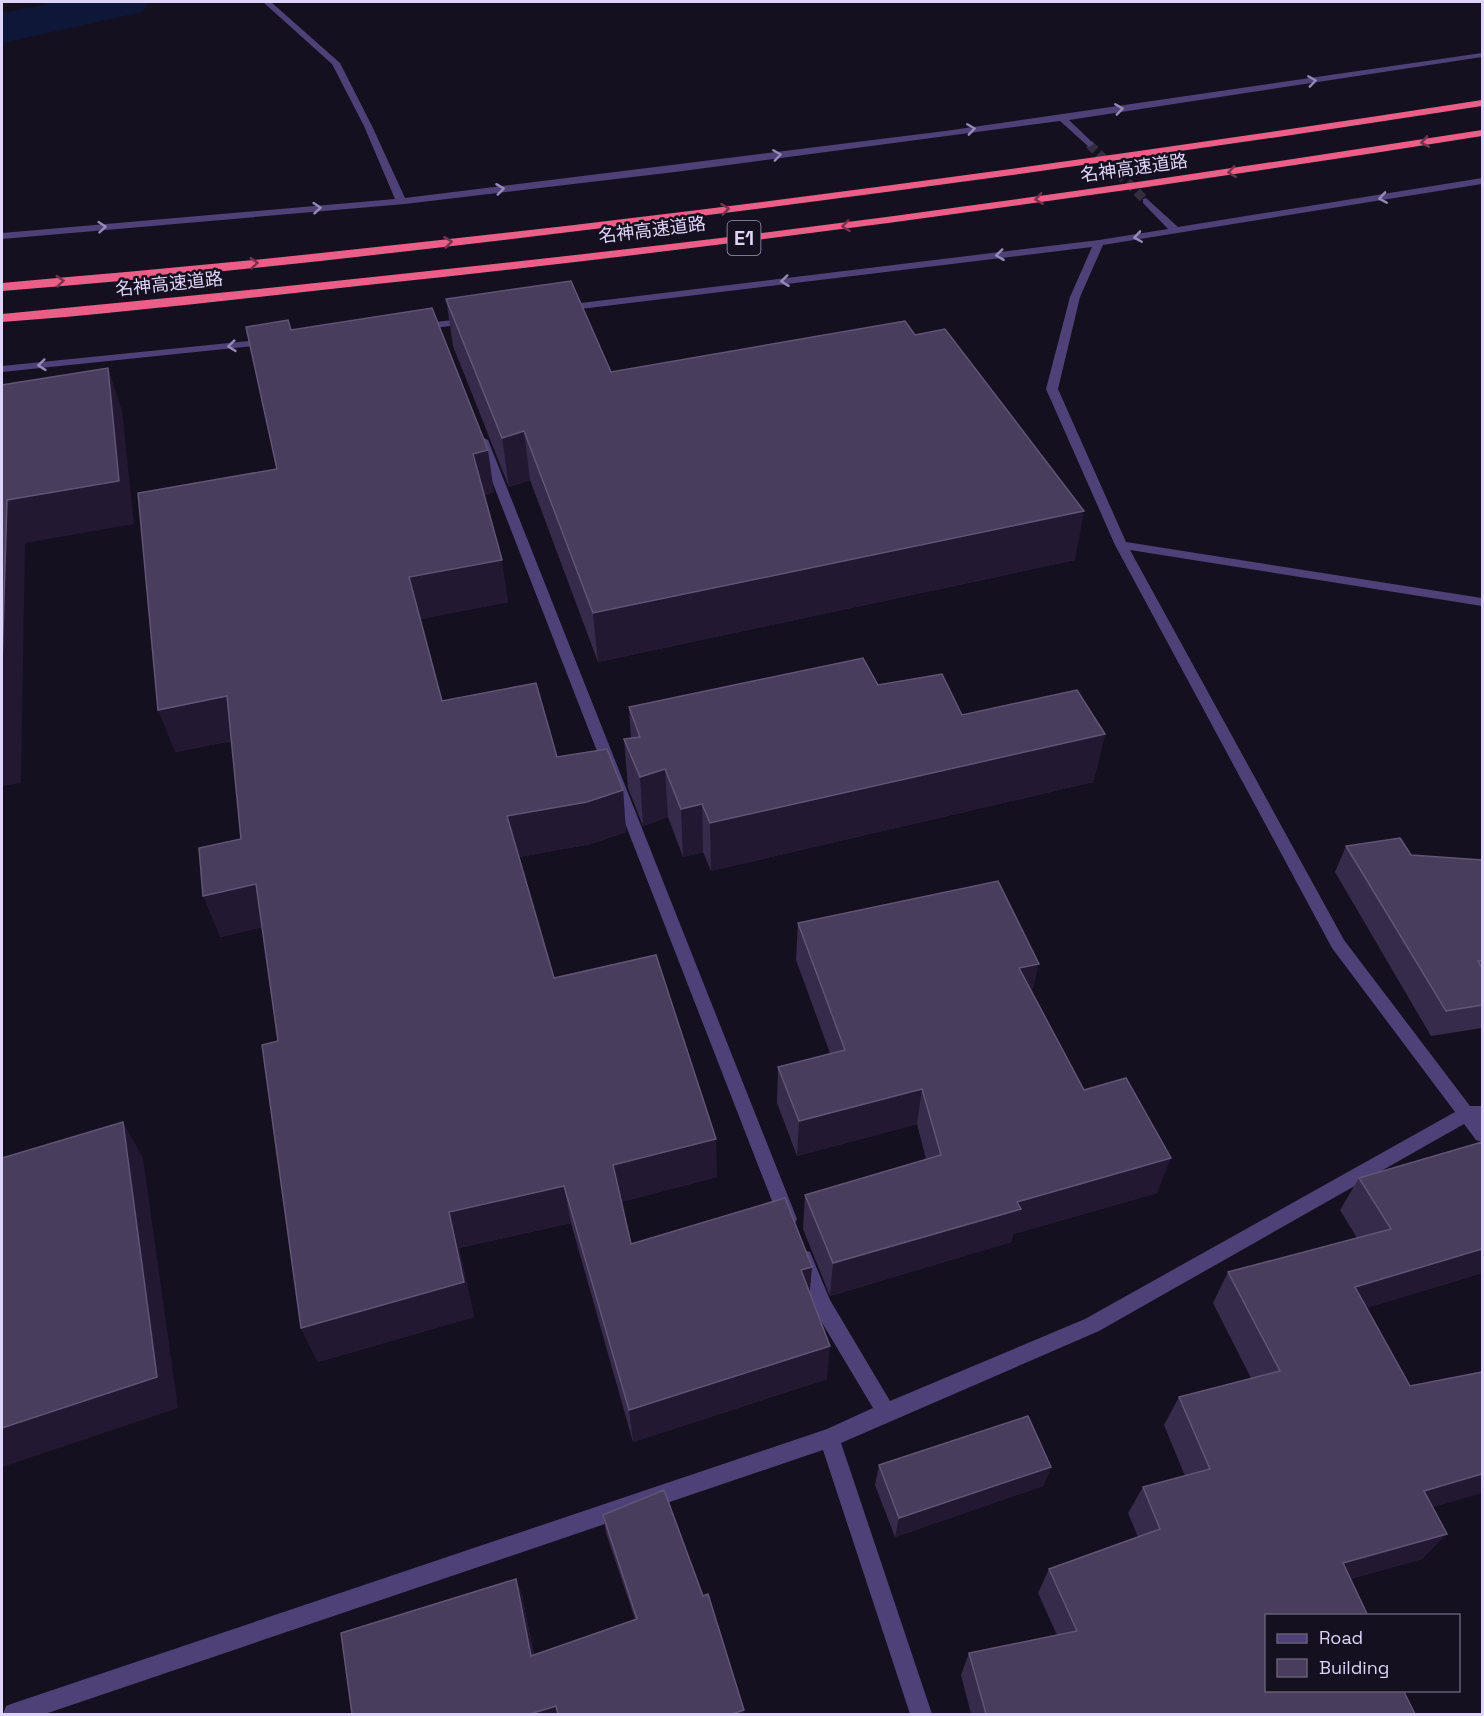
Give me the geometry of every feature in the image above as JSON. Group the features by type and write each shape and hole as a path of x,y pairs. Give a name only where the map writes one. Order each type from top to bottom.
{"highway":[{"name":"名神高速道路","path":"2,287 329,256 849,195 1228,143 1482,103"},
{"name":"名神高速道路","path":"2,318 335,286 871,223 1256,169 1482,133"}],"street":[{"path":"267,2 336,63 368,126 401,201"},
{"path":"2,236 401,201 738,161 1061,117 1482,55"},
{"path":"1061,117 1089,144"},
{"path":"550,310 1100,243 1482,181"},
{"path":"1146,201 1176,231"},
{"path":"1100,243 1075,297 1052,389 1121,545 1338,944 1475,1113 1482,1135"},
{"path":"401,329 439,331 482,319"},
{"path":"2,369 283,340"},
{"path":"476,425 822,1305 886,1412"},
{"path":"1121,545 1482,602"},
{"path":"14,1714 829,1438 1092,1325 1475,1113"},
{"path":"829,1438 921,1714"}],"building":[{"path":"571,281 611,372 905,321 915,335 945,329 1084,511 593,613 524,431 502,438 446,299"},
{"path":"432,308 488,450 473,454 502,560 409,577 442,701 536,683 557,757 607,749 623,790 587,802 507,816 554,978 656,955 716,1139 613,1165 631,1244 785,1198 812,1267 801,1270 830,1346 629,1410 564,1186 449,1212 464,1282 301,1328 262,1045 278,1041 256,884 203,896 199,848 241,839 227,696 158,710 138,493 277,469 246,327 288,320 291,330"},
{"path":"108,368 119,481 7,500 2,665 2,385"},
{"path":"863,658 878,685 942,674 962,715 1077,690 1105,734 710,823 702,804 681,809 665,769 640,777 624,739 640,737 629,707"},
{"path":"1400,838 1411,855 1482,860 1482,961 1478,961 1482,968 1482,1005 1446,1011 1346,846"},
{"path":"998,881 1039,964 1019,968 1084,1090 1126,1078 1171,1158 1017,1202 1021,1209 833,1263 805,1195 941,1155 922,1089 799,1121 778,1067 845,1050 798,923"},
{"path":"123,1122 157,1377 2,1428 2,1158"},
{"path":"1482,1142 1482,1249 1355,1287 1410,1386 1482,1372 1482,1474 1424,1491 1447,1534 1343,1563 1367,1614 1265,1614 1265,1692 1404,1692 1415,1714 986,1714 969,1653 1077,1631 1049,1569 1160,1529 1143,1487 1210,1469 1179,1397 1280,1371 1228,1272 1391,1229 1359,1178"},
{"path":"1028,1416 1051,1467 899,1518 879,1465"},
{"path":"664,1490 703,1596 708,1594 744,1710 732,1714 558,1714 556,1706 530,1714 352,1714 341,1633 516,1579 531,1656 637,1619 603,1515"}],"waterway":[{"path":"2,28 125,2"}],"tunnel":[{"path":"1089,144 1146,201"}]}
